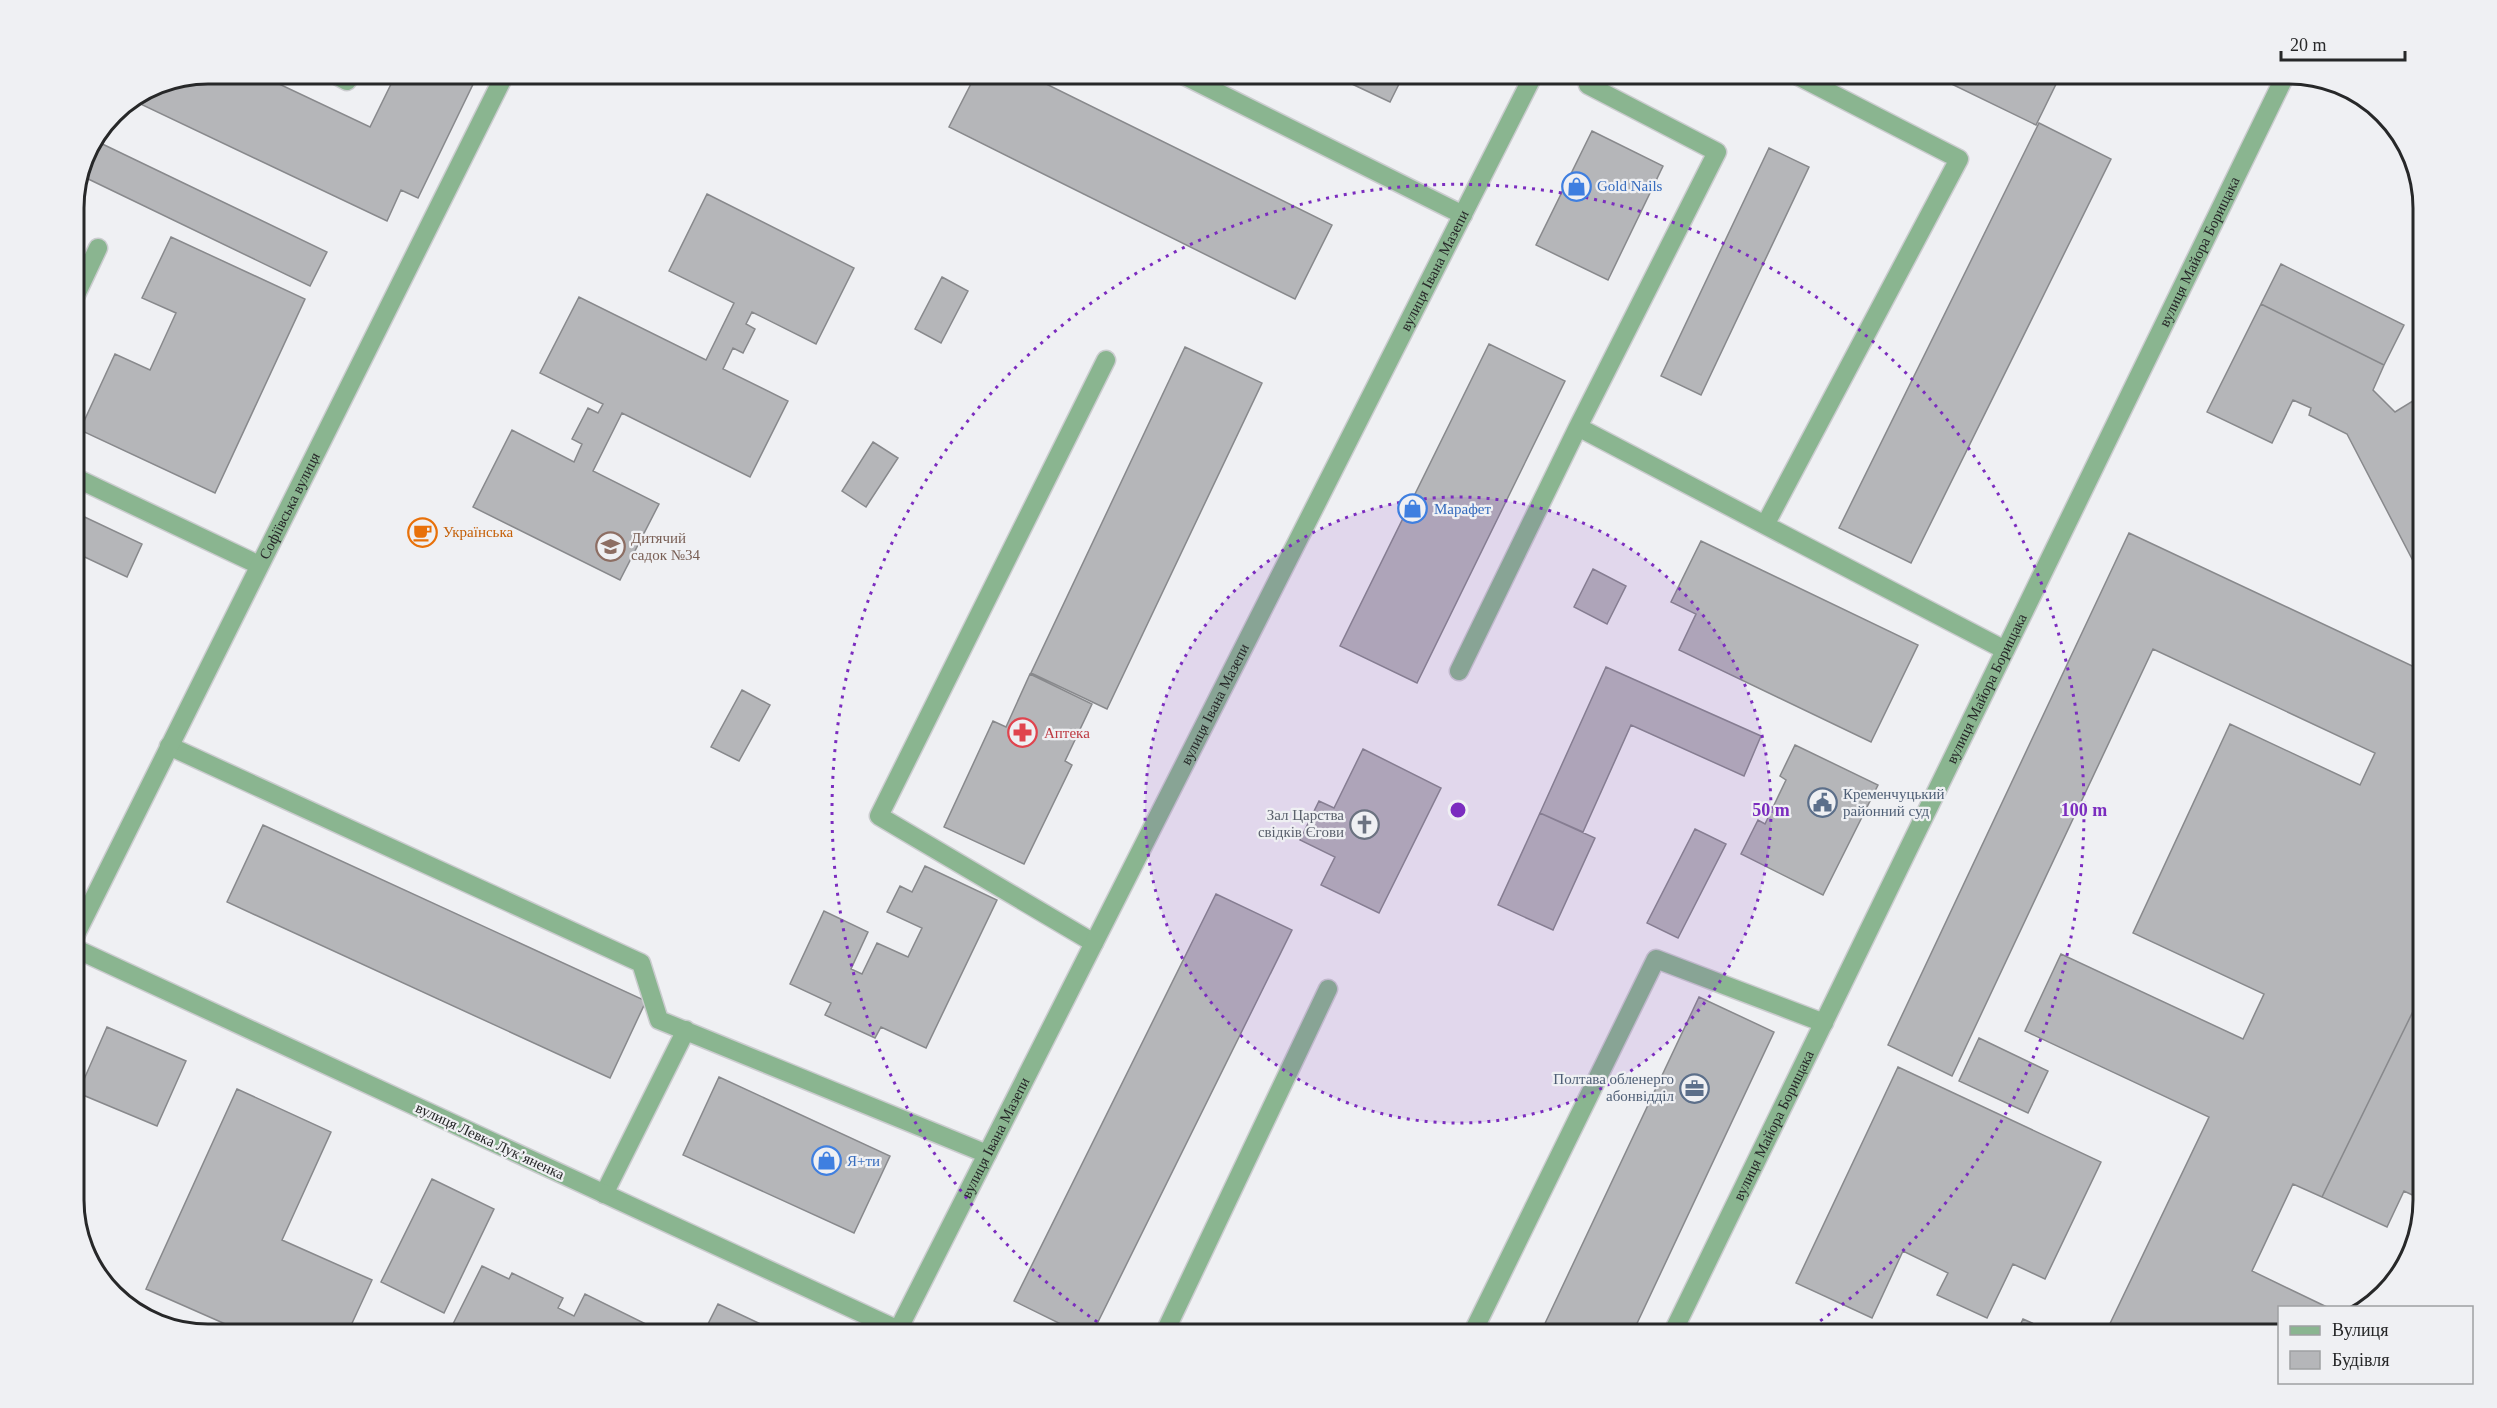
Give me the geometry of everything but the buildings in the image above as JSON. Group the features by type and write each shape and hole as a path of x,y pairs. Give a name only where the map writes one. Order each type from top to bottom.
{"street":[{"name":"Софіївська вулиця","path":"84,918 500,84"},
{"path":"1201,84 1463,214"},
{"name":"вулиця Івана Мазепи","path":"904,1324 987,1154 1529,84"},
{"path":"1459,671 1578,427 1717,152 1589,84"},
{"path":"1766,525 1959,159 1813,84"},
{"name":"вулиця Майора Борищака","path":"1677,1324 2281,84"},
{"path":"84,278 98,248"},
{"path":"1094,943 879,816 1106,360"},
{"path":"1578,427 2005,650"},
{"path":"84,482 260,565"},
{"path":"169,746 641,963 659,1020 987,1154"},
{"name":"вулиця Левка Лукʼяненка","path":"84,953 881,1324"},
{"path":"1477,1324 1656,959 1824,1023"},
{"path":"1169,1324 1328,989"},
{"path":"604,1194 686,1030"}],"place":[{"name":"Gold Nails","path":"1576,186"},
{"name":"Марафет","path":"1413,509"},
{"name":"Українська","path":"422,532"},
{"name":"Дитячий садок №34","path":"610,547"},
{"name":"Аптeка","path":"1023,733"},
{"name":"Кременчуцький районний суд","path":"1822,803"},
{"name":"Зал Царства свідків Єгови","path":"1365,824"},
{"name":"Полтава обленерго абонвідділ","path":"1695,1088"},
{"name":"Я+ти","path":"826,1161"}]}
